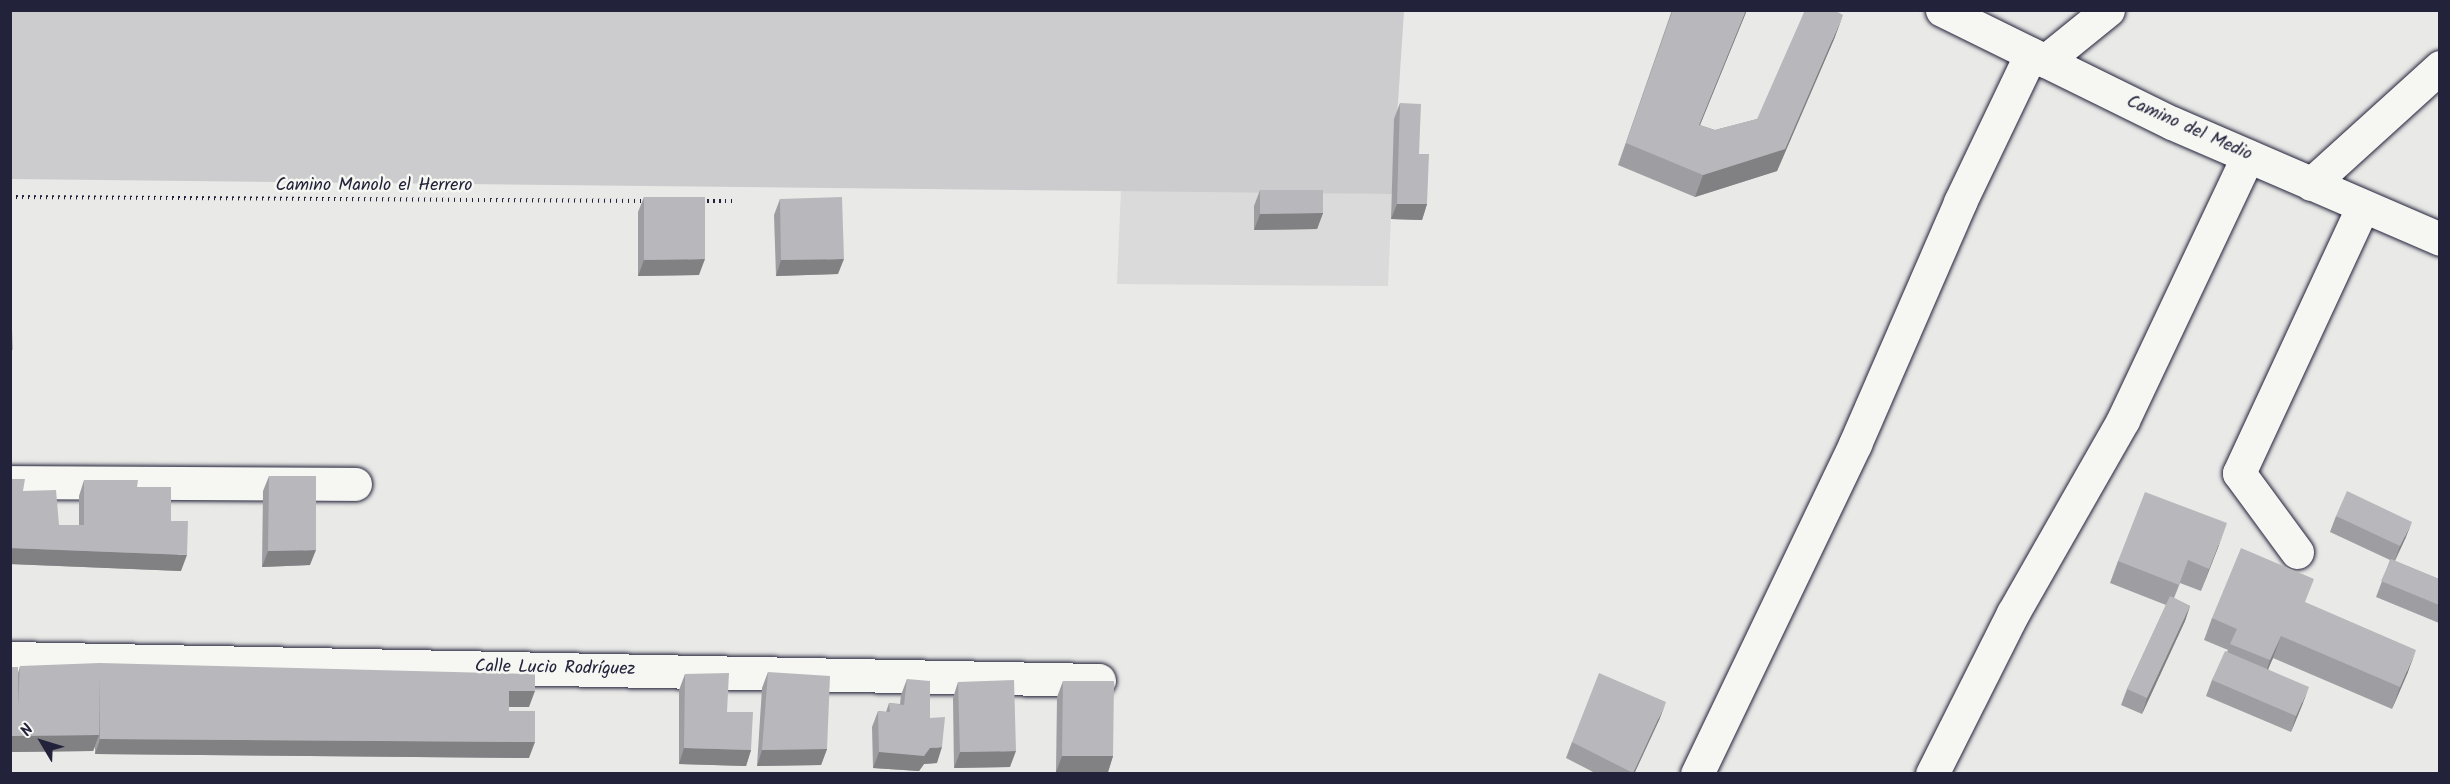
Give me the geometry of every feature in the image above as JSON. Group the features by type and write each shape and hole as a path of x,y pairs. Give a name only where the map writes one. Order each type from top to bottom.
{"street":[{"name":"Camino del Medio","path":"1942,10 2248,156 2439,239"},
{"path":"1697,774 1856,444 1960,202 2038,57 2108,10"},
{"path":"2311,184 2439,67"},
{"path":"1932,774 2013,613 2122,420 2248,156"},
{"path":"2297,552 2239,473 2363,206"},
{"path":"10,482 355,484"},
{"name":"Calle Lucio Rodríguez","path":"10,658 1099,680"}],"path":[{"name":"Camino Manolo el Herrero","path":"10,197 654,201"},
{"path":"689,201 737,201"}],"shaded area":[{"path":"11,11 1404,11 1392,194 11,179"},
{"path":"1121,189 1392,194 1388,286 1117,284"}],"building":[{"path":"1673,10 1746,10 1699,125 1715,130 1757,119 1805,10 1834,10 1843,15 1785,149 1703,175 1626,143"},
{"path":"1400,103 1421,104 1419,154 1429,154 1427,204 1397,204"},
{"path":"1260,190 1323,190 1323,213 1260,214"},
{"path":"644,197 705,197 705,259 644,260"},
{"path":"842,197 844,259 781,260 780,199"},
{"path":"10,329 12,329 13,350 10,350"},
{"path":"269,476 316,476 316,550 268,551"},
{"path":"10,479 25,479 23,491 56,490 59,525 84,525 84,480 138,480 137,487 171,487 171,521 188,521 187,555 10,548"},
{"path":"2347,491 2412,522 2400,546 2336,516"},
{"path":"2145,492 2227,523 2209,569 2188,560 2179,585 2118,561"},
{"path":"2241,548 2314,579 2305,602 2416,650 2400,687 2281,636 2270,660 2230,644 2237,629 2212,618"},
{"path":"2391,559 2439,579 2439,605 2381,581"},
{"path":"2170,596 2190,606 2147,698 2127,689"},
{"path":"2225,651 2309,687 2296,716 2212,680"},
{"path":"100,663 535,674 535,691 509,691 509,711 535,711 535,742 100,739 100,676 99,735 10,736 10,667 18,667 18,707 20,666"},
{"path":"768,672 830,676 827,749 762,750"},
{"path":"729,673 727,712 753,712 751,750 684,748 685,674"},
{"path":"1599,673 1666,702 1633,773 1572,742"},
{"path":"907,679 930,681 930,718 945,717 942,747 930,748 924,756 879,752 878,711 890,712 889,703 904,705"},
{"path":"1014,680 1016,751 960,752 958,682"},
{"path":"1063,681 1114,681 1113,756 1062,756"}]}
